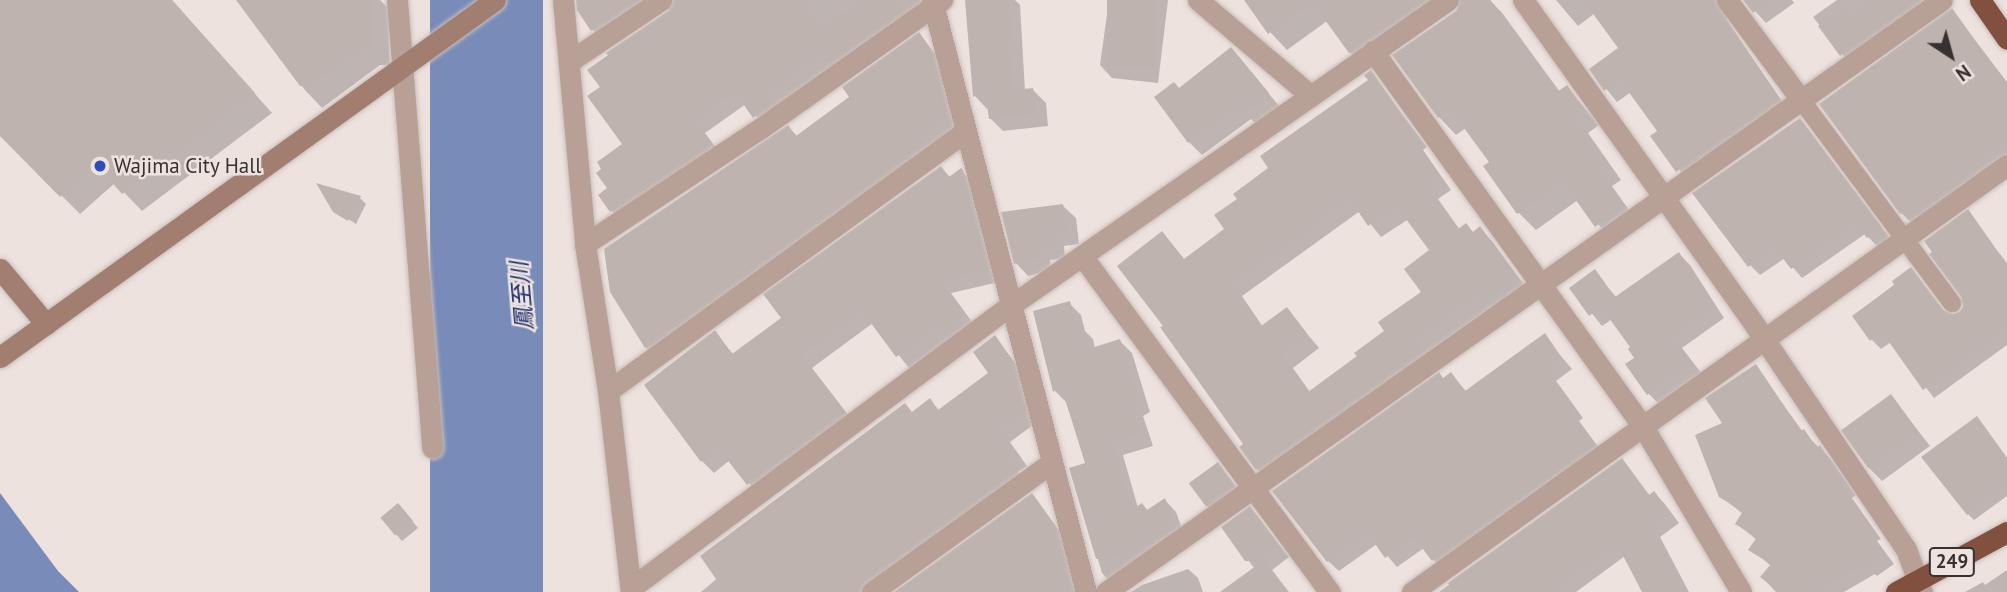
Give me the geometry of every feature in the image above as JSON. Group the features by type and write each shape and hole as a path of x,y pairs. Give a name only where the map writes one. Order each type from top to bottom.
{"highway":[{"path":"1980,0 2007,39"},
{"name":"249","path":"1896,592 1919,587 2007,531"}],"street":[{"path":"397,0 432,448"},
{"path":"8,351 495,0"},
{"path":"564,0 584,244 608,391 631,590"},
{"path":"570,61 661,0"},
{"path":"1198,0 1310,95"},
{"path":"631,590 1010,306 1448,0"},
{"path":"1523,0 1906,548 1919,587"},
{"path":"1727,0 1802,101"},
{"path":"1107,592 1664,200 1942,0"},
{"path":"584,244 761,128 936,2 1010,306 1086,592"},
{"path":"1373,51 1642,425 1741,592"},
{"path":"608,391 966,131"},
{"path":"1412,592 2007,165"},
{"path":"1082,256 1330,592"},
{"path":"0,269 46,324"},
{"path":"872,592 1051,463"}],"lane":[{"path":"1802,101 1952,303"}],"water":[{"name":"鳳至川","path":"430,0 543,0 543,592 430,592"},
{"path":"0,493 58,571 79,592 0,592"}],"building":[{"name":"Wajima City Hall","path":"0,0 172,0 255,93 122,194 96,164 60,197 0,136"},
{"path":"236,0 372,0 373,48 361,48 309,86 300,86"},
{"path":"576,0 637,0 591,31 577,10"},
{"path":"674,0 802,0 821,27 863,0 895,0 904,11 827,65 820,56 766,94 773,103 753,118 735,92 694,120 712,144 610,212 598,195 607,188 596,173 601,169 597,162 622,144 587,96 600,87 587,70 608,55 606,53 668,11"},
{"path":"965,0 1009,0 1012,42 1009,42 1014,90 1033,88 1036,114 989,119 985,89 973,97"},
{"path":"1107,0 1155,0 1155,67 1107,67"},
{"path":"1244,0 1425,0 1349,53 1312,2 1268,34"},
{"path":"1461,0 1490,0 1557,92 1567,85 1583,107 1572,115 1605,162 1596,168 1624,206 1595,227 1563,182 1517,214 1483,166 1489,162 1450,109 1438,118 1392,55 1456,11"},
{"path":"1583,0 1714,0 1779,99 1676,172 1650,136 1657,131 1620,80 1604,91 1589,69 1618,48"},
{"path":"1743,0 1771,0 1753,13"},
{"path":"1872,0 1919,0 1840,56 1818,26 1846,6 1852,15"},
{"path":"1952,8 2007,85 2007,141 1967,169 1949,184 1952,188 1908,220 1903,212 1900,214 1819,104"},
{"path":"919,32 931,49 948,115 919,135 925,144 645,348 610,292 604,249 788,125 796,136 849,97 842,87"},
{"path":"1231,47 1269,93 1244,114 1238,107 1188,143 1154,97 1174,82 1179,88"},
{"path":"1371,70 1416,134 1412,136 1440,177 1427,186 1458,229 1466,223 1473,232 1480,226 1517,277 1483,302 1478,295 1415,340 1424,351 1256,470 1239,447 1243,444 1160,327 1163,326 1117,266 1162,231 1184,259 1224,229 1214,215 1237,199 1233,194 1268,168 1260,156 1368,80 1364,75","holes":["1349,198 1368,226 1397,207 1429,250 1404,269 1421,292 1378,322 1384,331 1354,353 1357,356 1308,392 1281,355 1308,335 1287,307 1261,326 1231,283 1305,233"]},
{"path":"1800,118 1882,227 1867,238 1856,224 1791,269 1775,248 1748,267 1692,193"},
{"path":"941,166 949,177 961,168 963,170 989,270 941,281 964,314 942,330 939,326 896,357 862,311 801,355 845,412 747,485 718,448 701,462 644,385 715,330 732,354 781,318 763,294"},
{"path":"316,183 361,196 348,221 333,212"},
{"path":"1063,204 1067,232 1052,234 1053,246 1038,248 1040,258 1014,264 1001,212"},
{"path":"1968,209 1994,246 1990,249 2007,272 2007,329 1923,390 1882,332 1870,341 1852,316 1894,285 1892,281 1911,267 1943,310 1953,314 1959,312 1963,307 1961,297 1929,254 1932,252 1924,241"},
{"path":"1679,252 1714,306 1672,336 1692,362 1647,395 1625,364 1634,358 1628,349 1630,347 1601,307 1589,316 1569,288 1595,269 1615,297"},
{"path":"1070,301 1076,327 1081,325 1088,349 1120,339 1139,400 1132,404 1142,434 1112,443 1132,510 1142,503 1147,510 1165,498 1173,521 1127,555 1096,559 1069,468 1085,463 1061,386 1053,392 1033,311"},
{"path":"1545,333 1562,358 1547,369 1574,406 1570,409 1595,444 1432,561 1414,537 1385,558 1367,532 1327,562 1272,491 1439,372 1443,378 1451,372 1465,391"},
{"path":"995,335 1011,358 1026,412 1000,430 1018,454 1008,461 1016,472 864,581 859,592 725,592 700,556 905,403 912,412 930,398 938,410 988,373 973,352"},
{"path":"1756,364 1801,431 1804,429 1817,448 1820,445 1847,485 1843,487 1872,528 1868,531 1885,553 1866,567 1864,565 1815,592 1779,592 1760,577 1771,564 1748,550 1757,537 1735,524 1743,511 1719,497 1695,435 1722,423 1705,398"},
{"path":"1891,394 1919,432 1868,468 1841,430"},
{"path":"1977,416 2007,458 2007,485 1967,515 1921,457"},
{"path":"1622,458 1649,495 1654,491 1670,512 1651,526 1686,592 1642,592 1617,544 1552,592 1454,592 1448,583"},
{"path":"1218,462 1235,485 1206,507 1189,483"},
{"path":"1032,493 1055,525 1070,583 1069,592 894,592"},
{"path":"398,503 413,521 395,535 380,518"},
{"path":"1250,506 1278,543 1254,561 1245,561 1221,527"},
{"path":"1264,560 1288,592 1220,592"}],"place":[{"name":"Wajima City Hall","path":"100,166"}]}
